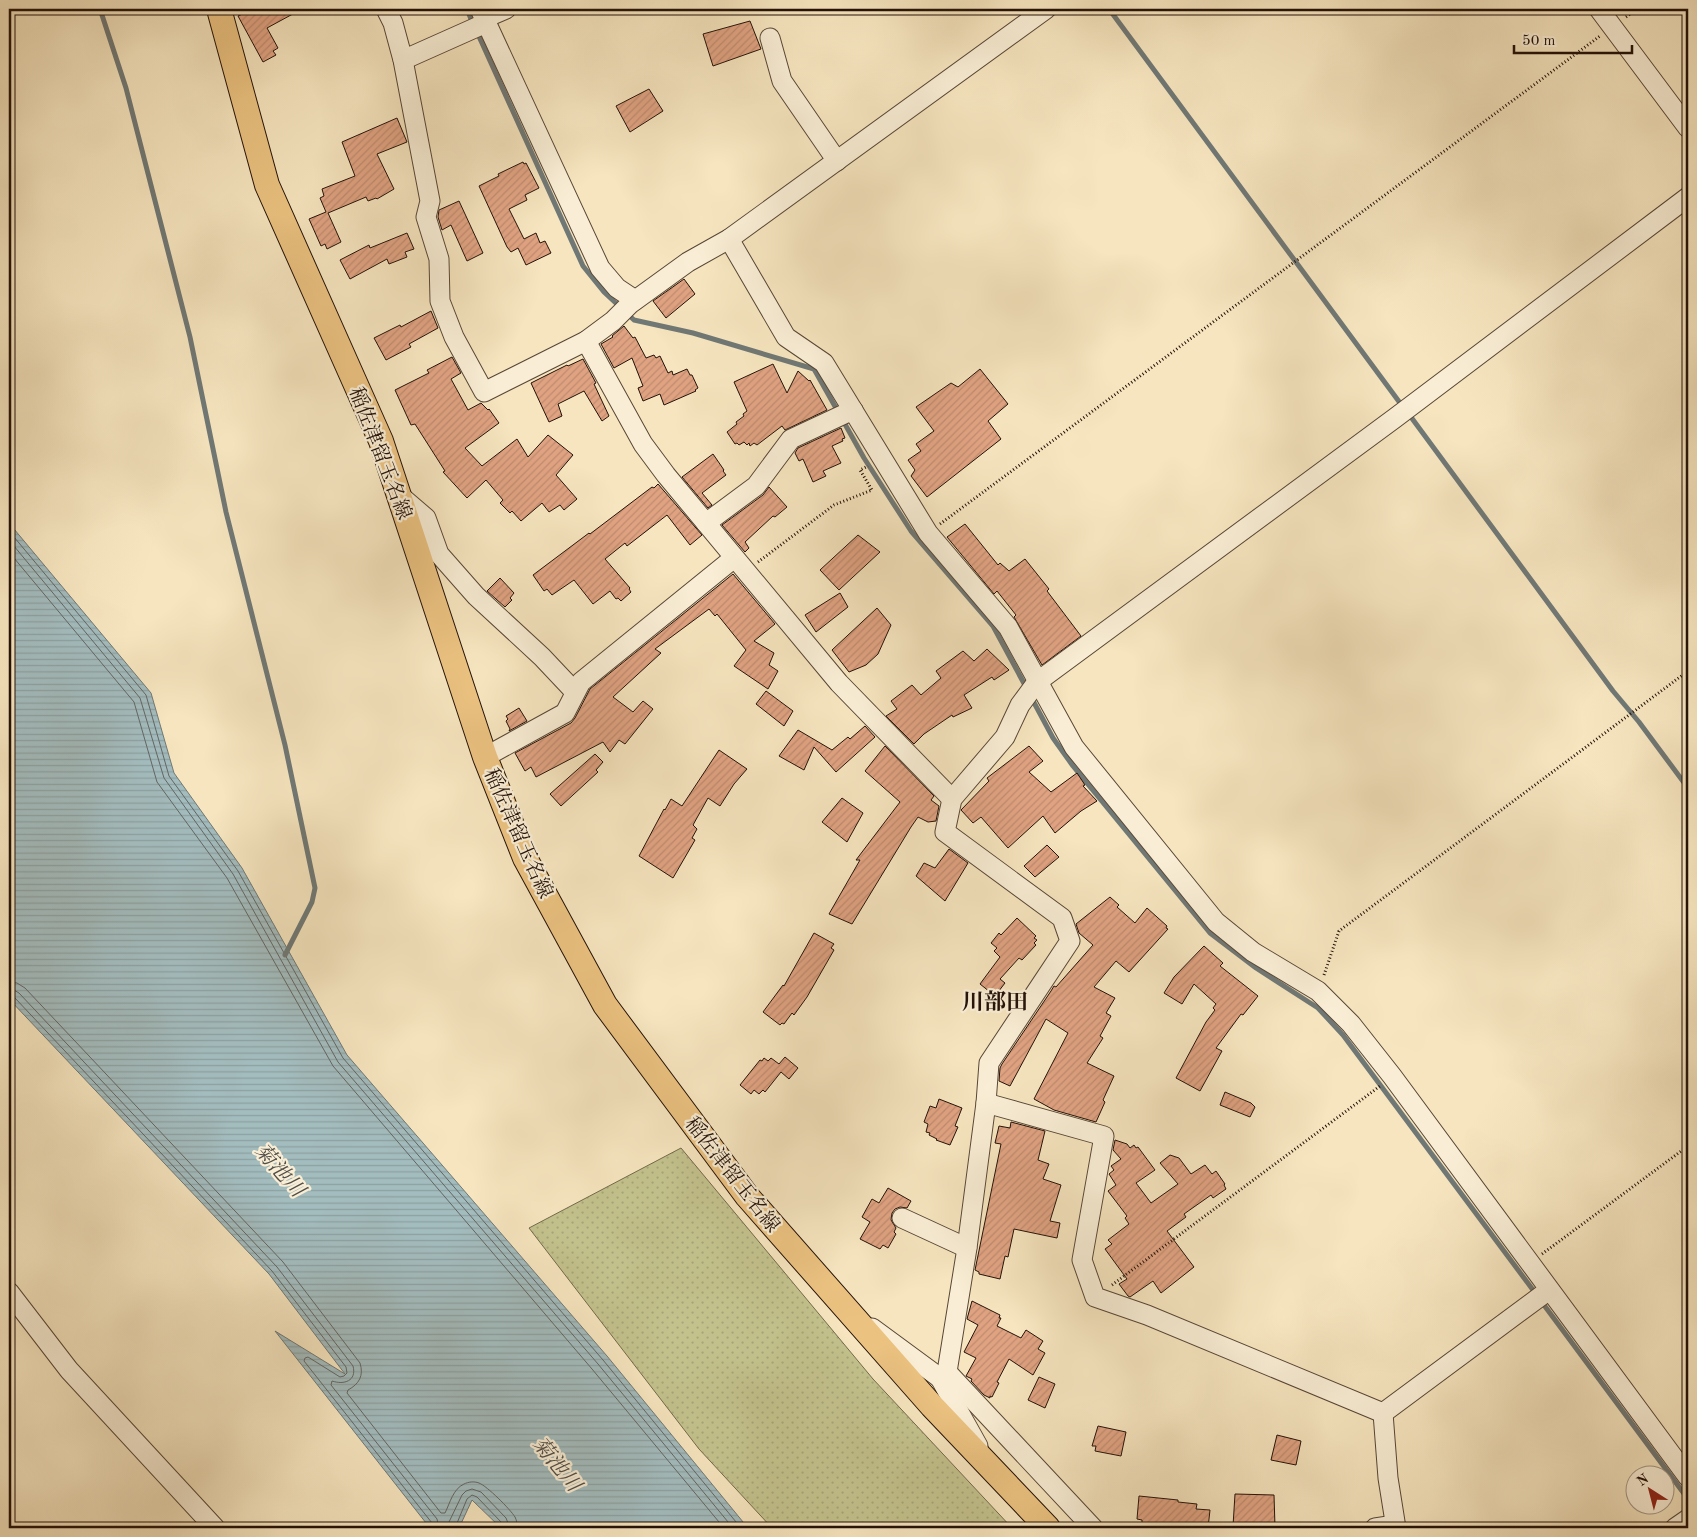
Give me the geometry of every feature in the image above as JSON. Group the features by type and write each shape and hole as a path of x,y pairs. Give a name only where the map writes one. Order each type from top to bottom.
{"main road":[{"name":"稲佐津留玉名線","path":"218,9 267,185 381,441 485,757 525,858 605,1005 747,1196 932,1406 1048,1528"}],"street":[{"path":"386,9 403,60 430,201 426,217 440,259 440,301 454,337 484,392 586,340 612,321 633,302 688,262 729,239 1046,9"},
{"path":"403,60 465,32 484,17 506,9"},
{"path":"1599,9 1688,128"},
{"path":"484,17 600,268 617,288 633,302"},
{"path":"770,38 782,81 837,161"},
{"path":"990,1467 943,1375 967,1248 986,1103 989,1063 1070,941 1062,918 945,832 952,799 1005,737 1020,705 1038,682 1395,418 1688,197"},
{"path":"729,239 786,337 824,363 928,534 1008,627 1074,747 1216,922 1253,952 1318,991 1352,1024 1530,1263 1548,1291 1688,1477"},
{"path":"586,340 643,444 740,565 839,683 952,799"},
{"path":"706,523 756,486 791,438 851,410"},
{"path":"398,494 426,518 439,554 476,596 542,657 576,692"},
{"path":"485,757 564,713 581,682 740,565"},
{"path":"986,1103 1104,1136 1082,1260 1094,1297 1147,1315 1383,1413"},
{"path":"902,1218 967,1248"},
{"path":"1383,1413 1548,1291"},
{"path":"9,1292 69,1370 215,1528"},
{"path":"848,1310 943,1375 1093,1528"},
{"path":"1375,1528 1395,1526 1388,1478 1383,1413"},
{"path":"1675,1528 1688,1519"}],"path":[{"path":"928,534 1637,9"},
{"path":"740,565 834,505 872,490 860,470"},
{"path":"1318,991 1339,931 1688,671"},
{"path":"1094,1297 1372,1091"},
{"path":"1530,1263 1688,1146"}],"shaded area":[{"path":"681,1148 873,1379 1012,1528 772,1528 699,1449 529,1228"}],"water":[{"name":"菊池川","path":"9,523 151,693 174,773 242,868 347,1055 607,1356 748,1528 501,1528 472,1500 459,1528 430,1528 275,1331 345,1374 269,1274 9,999"}],"building":[{"path":"253,9 302,9 267,28 278,48 273,51 276,55 263,62 238,16"},
{"path":"750,21 761,49 713,66 703,34"},
{"path":"649,89 663,111 630,132 616,106"},
{"path":"397,118 407,142 377,154 394,189 377,199 368,201 366,197 328,213 341,242 327,249 325,244 321,246 309,219 326,212 320,198 324,196 322,189 355,176 342,142"},
{"path":"523,162 524,164 526,163 539,188 525,195 527,200 509,209 524,239 536,233 540,243 545,241 551,253 526,265 518,248 511,252 507,247 479,186"},
{"path":"459,201 483,253 467,261 451,225 442,230 438,217 439,210"},
{"path":"407,233 414,249 405,252 407,257 389,264 387,259 350,279 340,260 369,245 370,248"},
{"path":"684,279 695,294 666,318 653,301"},
{"path":"431,311 438,328 409,344 411,347 386,360 374,338 400,325 401,327"},
{"path":"624,326 633,338 635,337 646,358 654,355 656,358 660,356 668,373 672,371 673,375 687,369 698,388 696,391 664,405 660,394 643,401 638,388 643,386 632,358 614,368 601,344 613,337"},
{"path":"452,357 461,373 451,379 468,410 481,403 489,409 499,423 465,448 482,466 517,439 528,457 548,435 573,455 556,475 577,499 564,510 560,505 549,512 542,503 521,521 512,511 510,513 500,503 503,500 486,480 467,498 443,472 445,471 415,424 411,425 395,390 429,373 427,370"},
{"path":"583,359 596,383 594,384 609,416 602,421 584,391 558,404 562,416 549,422 531,383"},
{"path":"773,364 787,393 798,371 810,380 827,410 785,430 782,426 757,445 754,443 750,446 749,443 747,445 744,442 739,445 735,444 727,432 737,424 736,422 747,411 734,382"},
{"path":"980,369 1008,404 988,421 1001,439 927,497 911,476 915,470 908,460 921,451 916,444 934,431 916,407 951,383 958,387"},
{"path":"841,428 845,438 842,439 843,441 832,446 841,463 823,471 826,476 813,482 803,459 799,461 795,453 798,448"},
{"path":"713,454 726,475 702,493 712,505 708,508 682,477"},
{"path":"658,484 702,535 690,545 667,515 627,546 625,543 605,559 630,588 631,592 621,601 618,598 616,599 610,591 593,604 574,580 552,595 547,589 544,591 533,575"},
{"path":"769,487 787,507 775,517 773,516 745,542 749,548 745,552 722,525 763,495"},
{"path":"965,524 998,565 1000,563 1009,571 1025,559 1049,589 1047,591 1081,636 1042,665 1014,617 1016,615 997,591 994,594 947,537"},
{"path":"858,535 880,552 839,590 820,570"},
{"path":"733,574 775,624 754,641 774,653 769,665 778,671 768,689 734,666 746,650 717,614 715,616 709,609 655,649 661,653 613,697 633,712 643,701 653,709 625,744 619,740 610,752 603,742 536,777 531,767 525,771 515,753 571,723 590,689"},
{"path":"500,578 514,593 510,598 512,600 505,607 487,591"},
{"path":"840,593 848,607 816,632 805,615"},
{"path":"877,608 891,625 878,654 866,665 849,672 832,650"},
{"path":"987,649 1009,670 994,680 992,677 964,695 972,708 953,717 952,715 924,734 914,744 886,716 897,709 891,701 912,685 921,695 941,678 936,671 963,651 974,661"},
{"path":"766,691 793,711 784,726 756,704"},
{"path":"519,708 527,721 509,731 506,716"},
{"path":"865,726 875,737 836,772 814,747 804,770 779,756 798,730 832,750 848,737 850,739"},
{"path":"885,746 934,796 931,800 939,806 936,821 928,822 918,817 852,924 829,914 860,860 856,860 900,802 865,771"},
{"path":"1029,746 1043,761 1029,772 1051,792 1077,773 1085,785 1083,786 1097,801 1081,811 1055,833 1043,816 1008,848 981,817 973,823 961,810 989,781 987,778"},
{"path":"719,750 747,769 734,784 720,806 708,798 693,825 697,829 692,838 695,840 673,878 639,856 671,799 682,806"},
{"path":"595,754 603,762 596,770 598,772 561,806 550,794"},
{"path":"842,798 863,813 847,842 822,822"},
{"path":"1047,845 1059,857 1035,877 1024,866"},
{"path":"949,849 968,863 945,901 916,876 924,863 935,868"},
{"path":"1110,897 1119,905 1117,907 1135,923 1147,908 1168,929 1129,972 1116,961 1094,987 1115,998 1106,1013 1111,1016 1100,1036 1103,1038 1087,1063 1114,1076 1096,1122 1054,1110 1034,1099 1068,1033 1046,1019 1010,1086 999,1081 1002,1064 1054,986 1056,987 1093,945 1079,933 1076,924"},
{"path":"1017,918 1036,936 1034,938 1037,940 1034,943 1036,945 1022,960 1019,958 1000,979 1005,983 995,996 980,984 1000,957 994,951 997,948 991,943 999,933 1001,935"},
{"path":"814,933 834,944 831,948 834,950 807,997 794,1015 792,1013 784,1024 780,1025 763,1012 784,986"},
{"path":"1204,946 1223,963 1220,966 1258,996 1243,1015 1241,1014 1216,1048 1222,1051 1200,1091 1176,1078 1206,1022 1215,1010 1213,1008 1216,1004 1194,984 1182,1004 1164,993 1174,977"},
{"path":"785,1057 798,1068 789,1079 781,1072 765,1092 763,1090 759,1094 754,1090 751,1094 740,1085 760,1060 762,1061 764,1058 768,1061 771,1058 779,1064"},
{"path":"1225,1092 1251,1103 1255,1107 1250,1117 1220,1105"},
{"path":"939,1099 962,1108 955,1126 958,1127 950,1145 936,1140 929,1135 930,1133 926,1132 928,1124 924,1122 930,1106 936,1108"},
{"path":"1011,1122 1045,1131 1038,1160 1049,1164 1043,1179 1061,1185 1050,1221 1060,1223 1057,1238 1014,1229 1008,1257 1005,1256 1000,1279 979,1274 975,1270 1001,1144 995,1143 999,1126 1010,1128"},
{"path":"1115,1140 1127,1144 1130,1148 1134,1145 1136,1148 1138,1147 1155,1170 1136,1183 1151,1203 1178,1184 1160,1163 1170,1155 1179,1158 1191,1174 1205,1165 1212,1174 1216,1171 1225,1184 1226,1189 1213,1198 1211,1195 1184,1214 1186,1217 1167,1231 1194,1267 1161,1293 1153,1281 1130,1297 1128,1296 1119,1284 1127,1279 1105,1249 1112,1244 1108,1240 1129,1224 1125,1218 1127,1216 1108,1191 1116,1185 1109,1174 1114,1170 1111,1166 1121,1159 1113,1150"},
{"path":"888,1188 911,1201 907,1208 900,1207 892,1213 891,1220 896,1228 894,1232 896,1234 888,1248 883,1245 880,1249 860,1239 870,1222 862,1217 872,1199 879,1203"},
{"path":"972,1301 1000,1315 999,1318 1001,1318 997,1326 1021,1338 1026,1330 1043,1341 1038,1349 1045,1353 1033,1375 1009,1359 997,1382 999,1383 990,1398 984,1395 971,1381 972,1379 966,1376 976,1358 964,1352 978,1325 967,1319"},
{"path":"1039,1377 1055,1384 1045,1408 1028,1400"},
{"path":"1098,1426 1126,1432 1121,1456 1095,1451 1096,1446 1092,1446"},
{"path":"1277,1435 1301,1441 1296,1465 1271,1460"},
{"path":"1235,1494 1274,1495 1275,1527 1233,1526"},
{"path":"1139,1496 1178,1500 1178,1502 1197,1504 1196,1509 1210,1510 1208,1528 1159,1528 1160,1525 1142,1524 1142,1520 1137,1519"}],"waterway":[{"path":"100,9 126,88 190,337 226,512 285,745 315,888 312,902 285,955"},
{"path":"467,9 473,24"},
{"path":"1109,9 1403,407"},
{"path":"477,32 583,266 604,292 634,320 693,333 814,369 864,458 911,531 993,626 1027,689"},
{"path":"1408,413 1613,691 1639,722 1688,788"},
{"path":"1031,697 1053,738 1073,766 1210,933 1256,968 1318,1008 1343,1035 1536,1294"},
{"path":"1541,1301 1688,1499"}],"district":[{"name":"川部田","path":"995,1001"}]}
